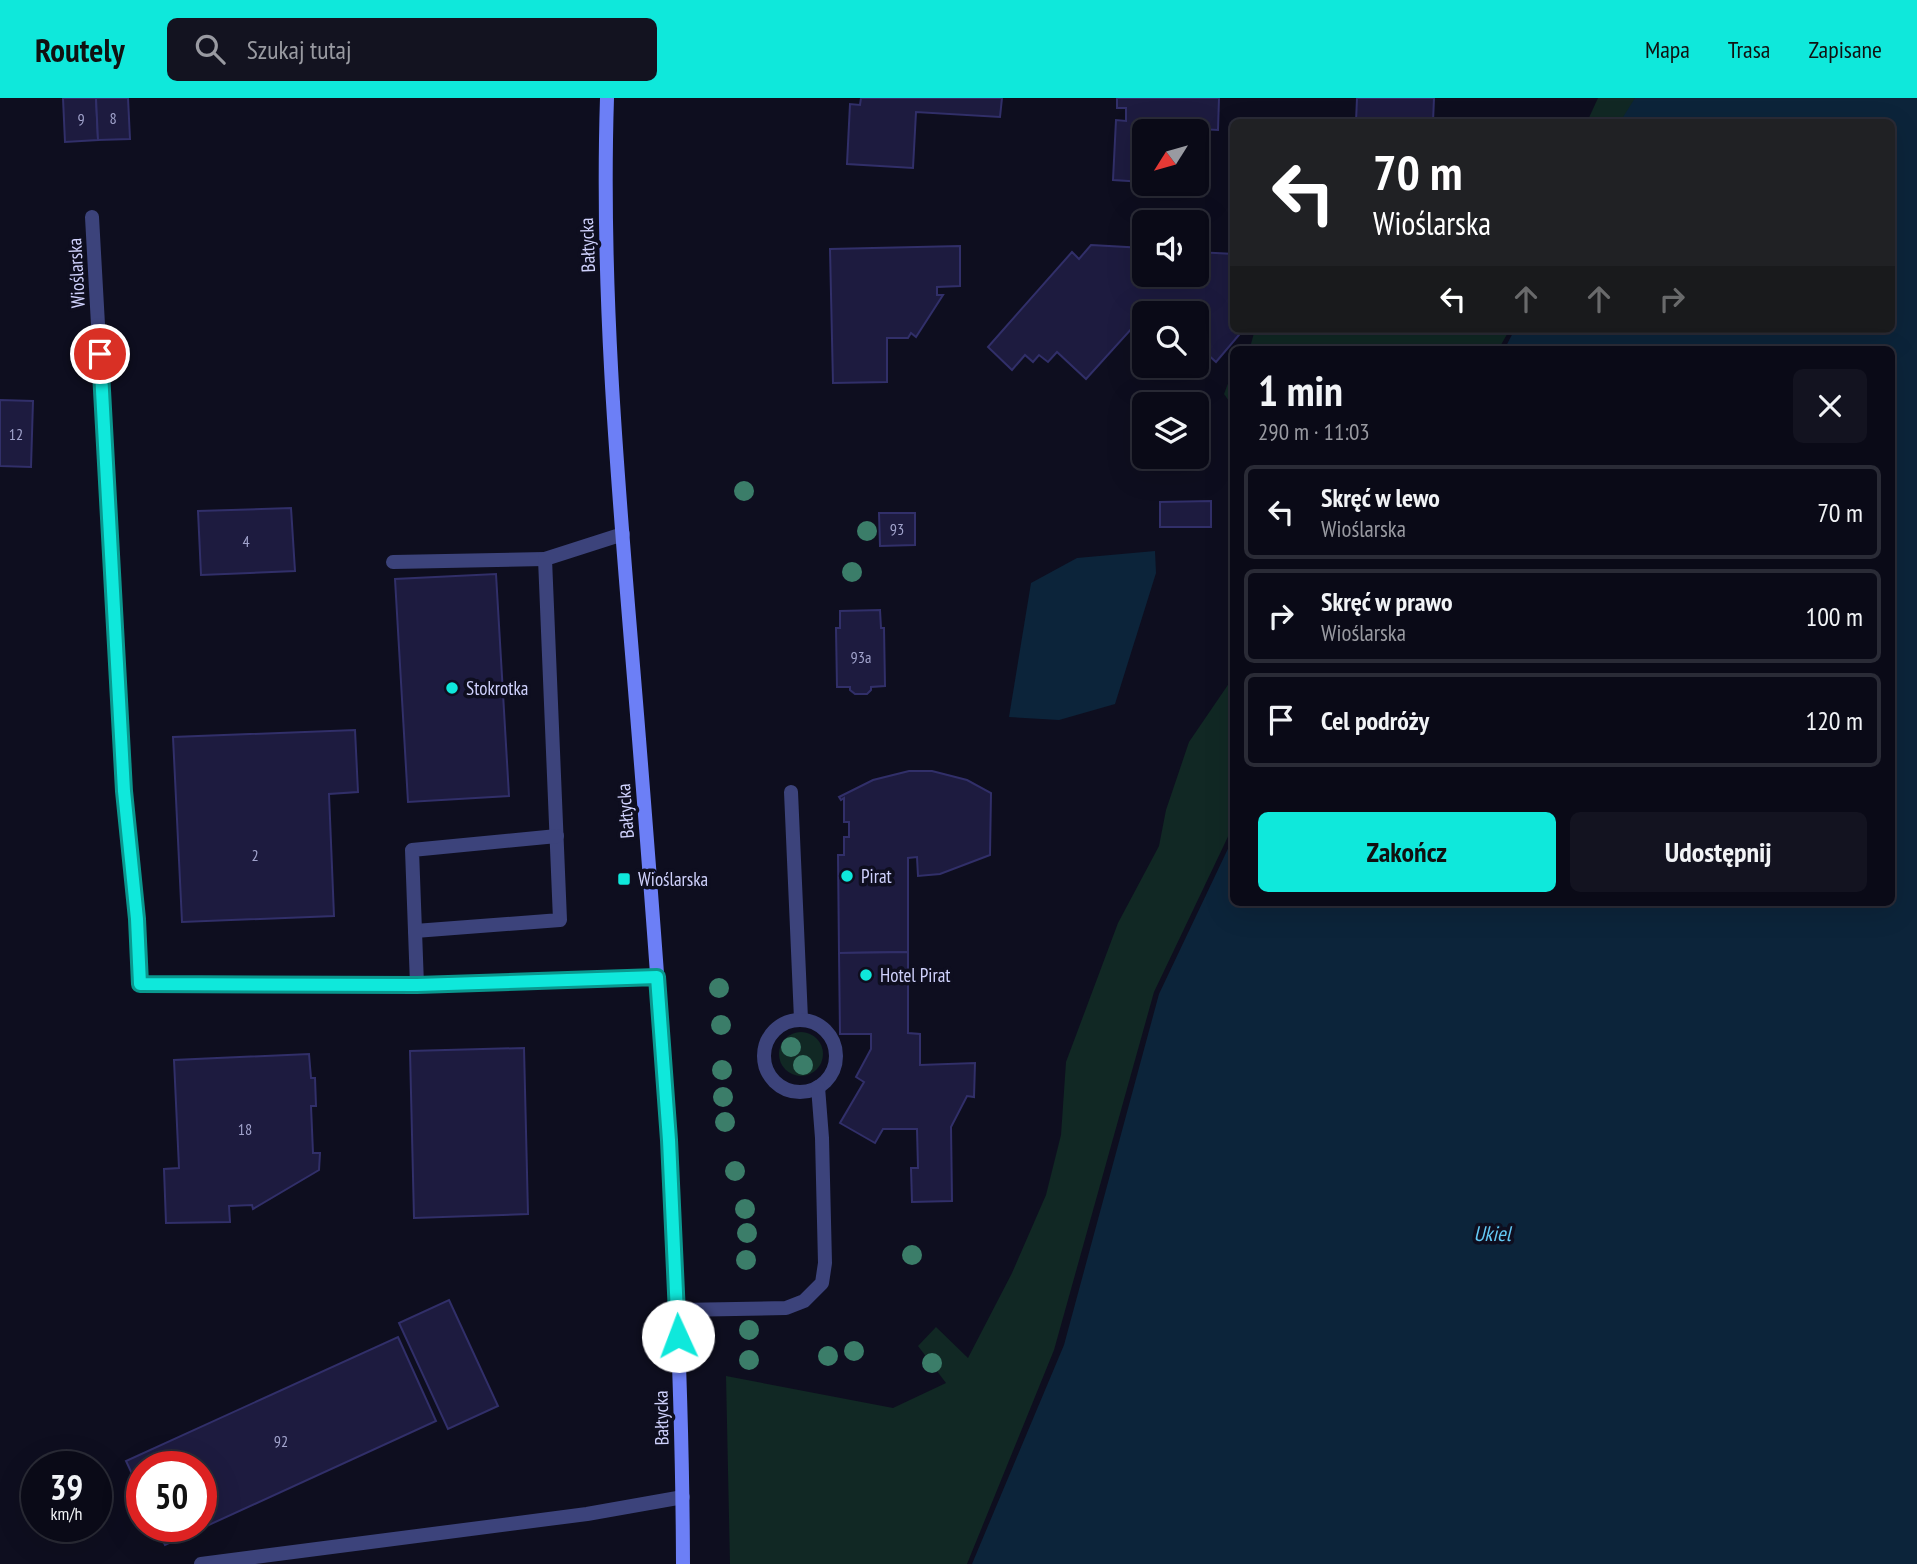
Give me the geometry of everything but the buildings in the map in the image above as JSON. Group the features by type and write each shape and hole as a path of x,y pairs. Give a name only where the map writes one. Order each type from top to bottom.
{"main road":[{"name":"Bałtycka","path":"607,98 607,270 622,534 669,1140 678,1310 683,1564"}],"street":[{"name":"Wioślarska","path":"92,217 123,777 137,919 140,984 417,985 657,977"},
{"path":"393,562 544,559 622,534"},
{"path":"415,931 560,920 544,559"},
{"path":"791,792 800,1019"},
{"path":"417,985 412,850 557,836"},
{"path":"800,1019 812,1021 822,1027 835,1047 836,1058 827,1080 807,1091 794,1092 773,1081 766,1071 764,1047 769,1036 778,1027 788,1021 800,1019"},
{"path":"678,1310 786,1308 804,1301 822,1283 825,1263 818,1087"},
{"path":"201,1564 573,1516 682,1497"}],"green space":[{"path":"1598,98 1640,98 1628,119 1588,119"},
{"path":"1254,333 1508,333 1500,346 1249,346"},
{"path":"1230,378 1230,402 1224,394"},
{"path":"1230,682 1230,832 1154,992 1054,1350 967,1564 730,1564 726,1376 893,1408 946,1383 918,1346 936,1327 968,1358 1012,1273 1046,1195 1061,1135 1066,1062 1118,923 1159,846 1166,810 1189,742"},
{"path":"801,1032 816,1039 823,1054 816,1069 801,1076 786,1069 779,1054 786,1039"}],"water":[{"name":"Ukiel","path":"1635,98 1917,98 1917,1564 972,1564 1064,1345 1159,994 1230,844 1230,906 1895,906 1895,346 1506,346 1513,333 1895,333 1895,119 1622,119"},
{"path":"1155,551 1156,573 1115,704 1059,720 1009,717 1031,583 1077,558"}],"place":[{"name":"Stokrotka","path":"452,688"},
{"name":"Pirat","path":"847,876"},
{"name":"Wioślarska","path":"624,879"},
{"name":"Hotel Pirat","path":"866,975"}],"route":[{"path":"100,354 124,791 137,919 140,984 417,985 657,977 669,1140 678,1336"}]}
